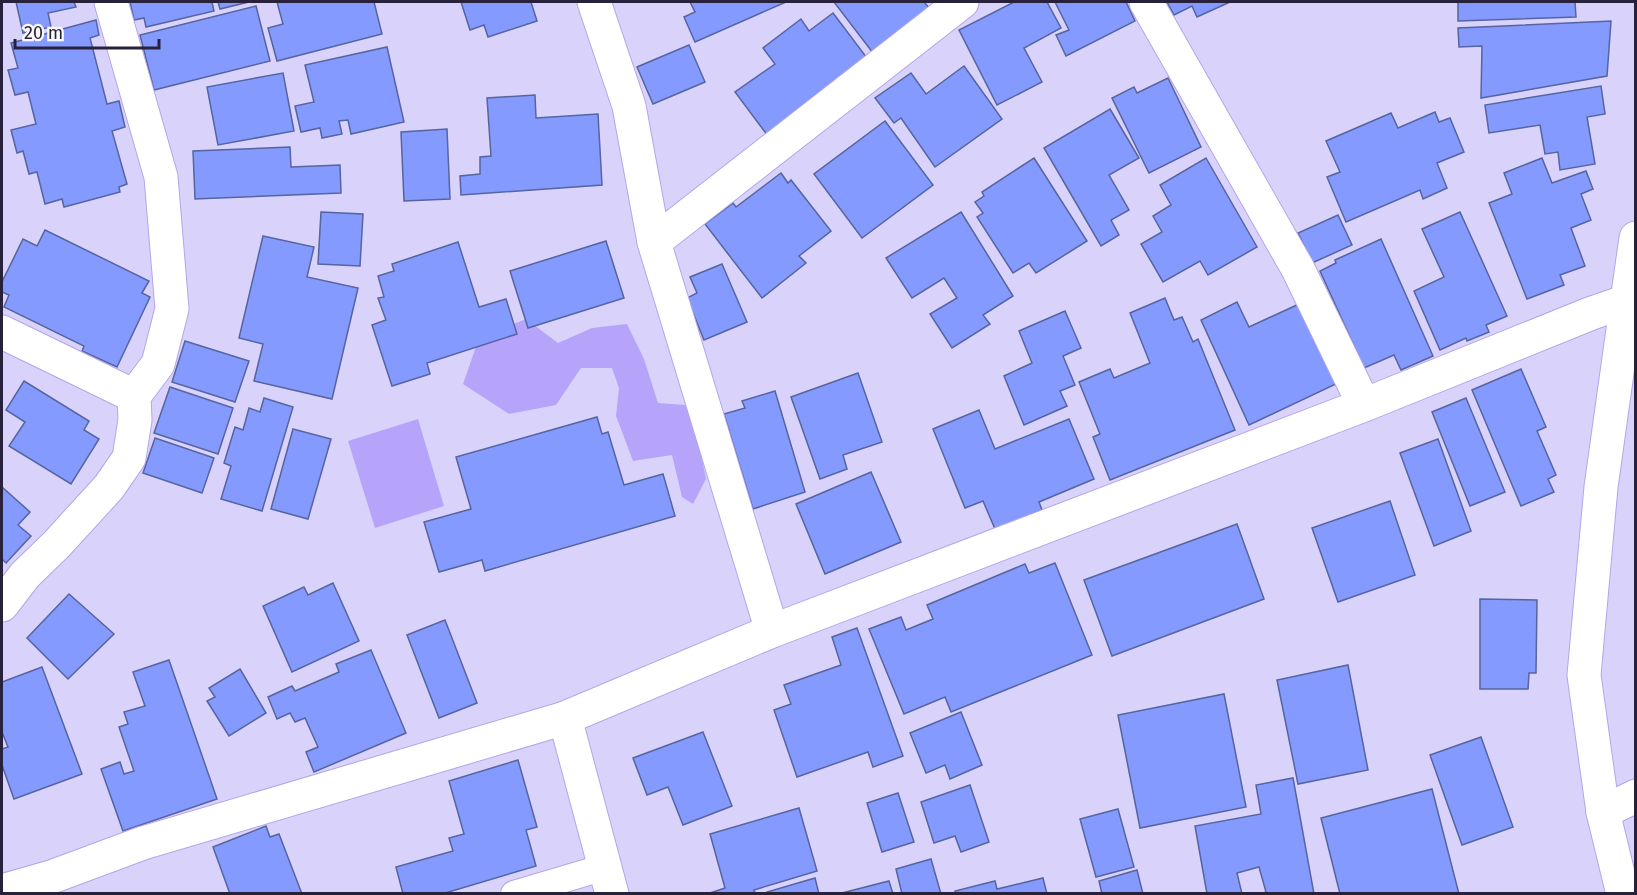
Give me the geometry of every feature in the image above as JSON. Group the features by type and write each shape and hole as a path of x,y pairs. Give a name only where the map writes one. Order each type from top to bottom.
{"street":[{"path":"2,605 25,575 110,487 129,458 135,420 134,396 158,364 172,309 161,177 111,2"},
{"path":"594,2 629,106 654,242 772,631"},
{"path":"654,242 963,2"},
{"path":"1146,2 1298,268 1365,405"},
{"path":"1623,894 1603,812 1584,675 1601,487 1631,299 1635,238"},
{"path":"2,891 54,876 143,843 565,718 772,631 1365,405 1631,299"},
{"path":"2,332 134,396"},
{"path":"565,718 608,880"},
{"path":"1603,812 1635,796"}],"lane":[{"path":"514,894 608,880"}],"shaded area":[{"path":"526,319 558,343 592,328 627,324 644,359 658,403 685,405 697,434 706,479 693,504 682,497 672,455 633,461 616,416 619,388 612,368 581,368 556,405 509,414 463,384 479,338"},
{"path":"418,419 444,506 375,528 348,441"}],"building":[{"path":"16,2 74,2 76,7 48,13 51,27 23,33"},
{"path":"130,2 212,2 214,11 146,27 144,18 134,20"},
{"path":"218,2 249,2 220,9"},
{"path":"277,2 374,2 382,34 277,61 268,28 283,24"},
{"path":"461,2 531,2 537,21 488,37 484,25 470,30"},
{"path":"690,2 786,2 695,42 684,17 695,12"},
{"path":"834,2 924,2 931,10 873,53"},
{"path":"1014,2 1047,2 1061,28 1024,48 1042,82 997,105 959,30"},
{"path":"1055,2 1126,2 1135,21 1066,56 1056,35 1069,30"},
{"path":"1167,2 1230,2 1197,17 1192,6 1174,15"},
{"path":"1458,2 1575,2 1576,17 1458,21"},
{"path":"256,6 270,61 154,90 140,35"},
{"path":"833,13 870,62 768,136 735,92 775,64 763,48 801,19 809,31"},
{"path":"96,20 99,35 90,38 107,104 119,101 125,127 112,131 127,184 119,187 120,192 64,207 62,199 45,204 37,172 29,174 23,151 17,153 11,130 36,124 28,92 15,95 8,70 18,68 11,43"},
{"path":"1611,21 1607,76 1481,98 1482,46 1459,47 1458,28"},
{"path":"689,45 705,82 653,104 637,67"},
{"path":"387,47 404,122 351,134 348,120 339,121 342,134 322,138 320,128 301,132 295,106 314,102 305,65"},
{"path":"964,66 1002,119 935,167 901,118 894,123 875,98 911,73 926,94"},
{"path":"283,73 294,131 218,145 207,87"},
{"path":"1168,78 1201,147 1149,173 1112,98 1134,87 1137,93"},
{"path":"1601,86 1605,114 1587,117 1595,164 1560,170 1558,152 1545,154 1540,125 1489,133 1485,105"},
{"path":"535,95 536,118 598,114 602,185 461,195 460,176 480,174 480,157 491,156 487,98"},
{"path":"1110,109 1139,158 1109,175 1129,210 1111,220 1119,235 1101,246 1044,148"},
{"path":"1435,112 1439,122 1450,118 1464,152 1437,163 1447,188 1423,199 1420,190 1346,222 1327,177 1340,172 1326,141 1391,113 1398,128"},
{"path":"885,121 933,185 862,238 814,174"},
{"path":"447,129 450,199 404,201 401,132"},
{"path":"290,147 291,167 340,165 341,193 195,199 193,151"},
{"path":"1034,158 1087,241 1036,273 1029,263 1013,273 977,217 983,213 975,202 984,196 982,192"},
{"path":"1206,158 1257,247 1208,275 1200,261 1163,282 1141,244 1162,232 1153,216 1171,205 1160,185"},
{"path":"1542,158 1552,183 1586,171 1593,189 1581,194 1591,220 1571,228 1585,266 1560,275 1564,285 1527,299 1489,203 1512,194 1504,173"},
{"path":"781,173 788,183 791,180 831,231 799,256 806,263 762,298 705,224 733,203 736,207"},
{"path":"321,212 363,214 360,266 318,264"},
{"path":"961,212 1013,296 983,315 990,324 952,348 930,314 957,298 944,278 912,298 886,258"},
{"path":"1460,212 1507,316 1486,325 1489,332 1467,341 1466,338 1440,350 1414,291 1444,277 1422,229"},
{"path":"1338,215 1352,245 1312,263 1298,233"},
{"path":"45,230 149,281 142,293 150,297 117,367 82,351 84,346 4,307 9,295 2,292 2,282 23,239 37,246"},
{"path":"263,236 314,247 307,277 358,288 332,399 254,381 263,344 239,338"},
{"path":"1381,239 1433,356 1401,370 1394,355 1364,368 1320,271 1336,263 1335,260"},
{"path":"606,241 624,298 528,328 510,271"},
{"path":"458,242 479,307 506,299 517,334 427,363 430,374 392,386 372,325 386,320 378,298 384,297 378,276 394,271 392,264"},
{"path":"722,264 747,322 704,340 687,298 697,293 690,277"},
{"path":"1165,298 1174,320 1182,317 1193,342 1198,339 1235,430 1110,480 1093,437 1100,434 1079,382 1110,369 1114,378 1150,363 1130,313"},
{"path":"1237,302 1249,327 1301,303 1338,383 1249,425 1201,320"},
{"path":"1065,311 1081,348 1063,356 1075,385 1060,391 1067,406 1024,425 1004,376 1032,363 1019,331"},
{"path":"185,341 249,361 235,402 172,382"},
{"path":"1521,369 1546,427 1537,431 1556,475 1548,479 1554,492 1521,506 1472,390"},
{"path":"858,373 882,442 843,455 847,469 820,479 791,397"},
{"path":"24,381 89,421 84,430 99,439 71,484 9,446 25,422 6,410"},
{"path":"170,387 233,408 218,454 154,433"},
{"path":"775,391 805,492 753,509 724,414 745,408 742,401"},
{"path":"264,398 293,407 262,511 221,499 231,466 224,463 235,427 243,430 249,408 260,412"},
{"path":"1466,398 1505,492 1470,506 1432,412"},
{"path":"979,410 995,449 1069,419 1094,479 1039,502 1042,510 995,529 983,501 965,508 933,429"},
{"path":"597,417 602,434 608,432 624,485 663,474 675,516 485,571 482,560 439,572 424,522 471,509 456,457"},
{"path":"293,429 331,439 308,519 271,509"},
{"path":"155,438 214,458 202,493 143,473"},
{"path":"1438,439 1471,531 1434,546 1400,453"},
{"path":"871,472 901,542 825,574 796,504"},
{"path":"2,487 30,512 18,525 31,536 6,563 2,559"},
{"path":"1390,501 1415,575 1338,602 1312,528"},
{"path":"1237,524 1264,599 1112,656 1084,580"},
{"path":"1055,563 1092,655 951,712 945,697 904,714 869,629 901,617 906,630 933,619 927,605 1025,564 1029,573"},
{"path":"333,583 359,641 292,672 263,606 304,587 308,595"},
{"path":"69,594 114,634 68,679 27,638"},
{"path":"1480,599 1537,600 1536,673 1529,673 1528,689 1480,689"},
{"path":"445,620 477,703 439,718 407,635"},
{"path":"857,628 903,756 873,767 868,752 797,777 774,710 791,704 784,685 841,665 832,637"},
{"path":"371,650 406,733 314,772 306,752 318,747 305,718 295,722 290,713 277,719 268,697 292,686 295,691 339,672 336,664"},
{"path":"169,660 217,799 123,831 101,769 120,762 124,774 134,771 119,727 128,724 124,712 145,706 133,672"},
{"path":"1348,665 1368,770 1298,784 1277,680"},
{"path":"42,667 82,774 14,799 2,765 2,749 8,747 2,732 2,682"},
{"path":"240,669 266,713 229,736 207,701 215,697 209,688"},
{"path":"1224,694 1246,807 1140,828 1118,715"},
{"path":"961,712 982,765 950,779 945,765 926,773 910,733"},
{"path":"703,732 732,806 683,825 668,787 647,795 633,758"},
{"path":"1481,737 1513,827 1462,845 1430,755"},
{"path":"518,760 537,827 526,830 536,866 442,894 403,894 396,867 453,851 449,838 464,834 449,781"},
{"path":"1293,778 1314,894 1261,894 1266,892 1259,867 1237,873 1242,894 1207,894 1195,826 1261,814 1256,785"},
{"path":"970,785 989,842 961,852 955,836 934,843 921,802"},
{"path":"1432,789 1459,894 1340,894 1321,818"},
{"path":"898,793 914,842 882,852 867,803"},
{"path":"799,808 817,871 754,890 755,894 707,894 725,888 710,834"},
{"path":"1118,809 1134,867 1096,877 1080,819"},
{"path":"266,826 270,837 279,834 302,894 230,894 213,847"},
{"path":"931,859 941,894 902,894 896,869"},
{"path":"1137,870 1143,894 1102,894 1099,881"},
{"path":"815,878 819,894 767,894 767,892"},
{"path":"1043,878 1047,894 955,894 955,891 995,881 997,889"},
{"path":"889,881 893,894 838,894"}]}
